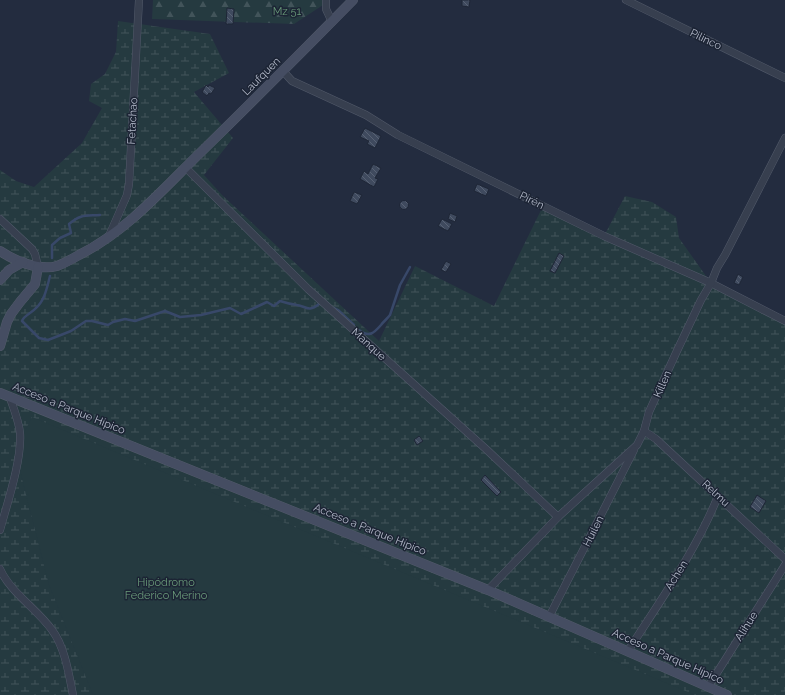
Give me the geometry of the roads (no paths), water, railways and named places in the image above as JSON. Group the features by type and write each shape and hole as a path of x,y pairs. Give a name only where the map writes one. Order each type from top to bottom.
{"street":[{"name":"Fetachao","path":"108,238 127,195 129,184 139,0"},
{"path":"326,0 326,9 332,22"},
{"name":"Laufquen","path":"38,267 47,268 57,266 87,251 108,238 146,206 353,0"},
{"name":"Pilinco","path":"626,0 785,78"},
{"name":"Pirén","path":"283,71 292,81 366,116 398,135 604,236 711,283 785,321"},
{"name":"Killen","path":"488,590 558,517 637,445 644,431 649,412 701,300 785,138"},
{"name":"Manque","path":"185,167 308,289 487,450 558,517"},
{"path":"0,219 32,249 35,254 38,267 35,284 11,314 0,346"},
{"path":"0,251 8,256 38,267"},
{"path":"0,280 9,270 23,262"},
{"name":"Acceso a Parque Hípico","path":"0,394 488,590 727,695"},
{"path":"0,530 21,442 20,431 10,398"},
{"name":"Relmu","path":"644,431 656,439 785,559"},
{"name":"Huilen","path":"548,617 637,445"},
{"name":"Achen","path":"628,651 695,545 712,512 718,496"},
{"name":"Alihue","path":"708,687 785,565"},
{"path":"0,569 9,584 53,631 60,644 74,695"}],"waterway":[{"path":"52,258 52,245 60,238 71,233 69,224 80,217 100,215"},
{"path":"359,330 366,334 371,334 390,315 400,285 410,267"},
{"path":"50,276 42,301 34,310 24,317 22,321 39,338 48,340 71,331 86,321 108,325 125,319 135,321 165,311 180,317 201,315 230,308 241,314 267,302 274,306 280,301 310,309 321,304"},
{"path":"330,306 338,310 354,325"}],"park label":[{"name":"Mz 51","path":"287,11"},
{"name":"Hipódromo Federico Merino","path":"166,588"}]}
